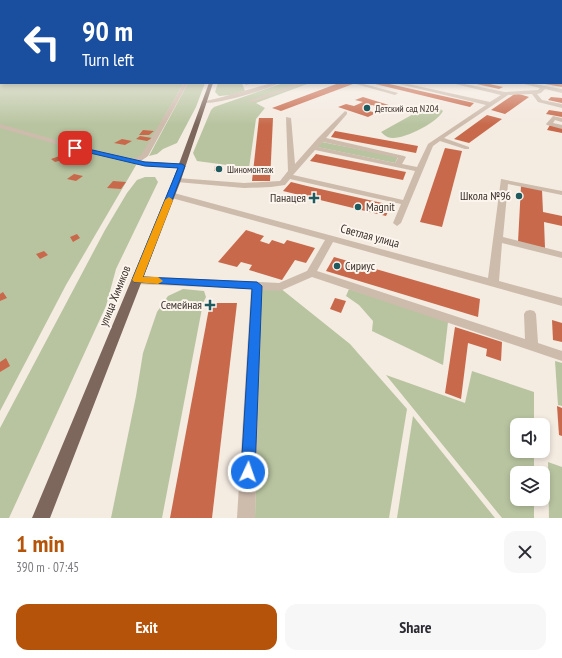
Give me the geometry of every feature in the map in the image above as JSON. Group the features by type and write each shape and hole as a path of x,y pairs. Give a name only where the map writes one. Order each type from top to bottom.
{"main road":[{"name":"улица Химиков","path":"41,518 177,180 211,84"}],"street":[{"path":"135,161 144,156 185,84"},
{"path":"204,102 239,95 275,84"},
{"path":"251,101 301,84"},
{"path":"360,84 395,93"},
{"path":"401,84 491,104"},
{"path":"458,84 505,94 533,92 542,89 562,91"},
{"path":"525,84 562,95"},
{"path":"533,92 540,101 562,106"},
{"path":"397,223 430,146 505,94"},
{"path":"177,180 273,185 282,183 345,113"},
{"path":"288,118 290,174"},
{"path":"562,120 553,118 549,124 562,127"},
{"path":"0,126 75,148 135,161 182,166"},
{"path":"320,139 402,156 398,165"},
{"path":"440,139 467,148"},
{"path":"313,148 420,170"},
{"path":"290,174 406,203"},
{"path":"493,283 504,181 562,193"},
{"name":"Светлая улица","path":"171,195 562,302"},
{"path":"137,280 280,287 311,273 330,239"},
{"path":"498,239 562,255"},
{"path":"311,273 562,356"},
{"path":"246,518 257,286"},
{"path":"530,314 532,346"}],"green space":[{"path":"0,84 183,84 66,285 0,411"},
{"path":"187,84 205,84 196,107 177,143 163,149 157,154 149,156"},
{"path":"218,84 242,84 245,91 231,95 219,96 215,92"},
{"path":"280,84 307,84 256,103 265,108 256,119 249,168 197,161 193,153 211,110 214,107"},
{"path":"426,107 438,107 443,111 428,125 405,136 391,138 381,132"},
{"path":"322,142 398,157 395,163 317,147"},
{"path":"145,177 155,177 158,182 116,269 106,306 9,518 0,518 0,428 105,230 127,193 137,180"},
{"path":"260,288 280,288 350,344 407,409 389,518 255,518"},
{"path":"183,289 204,291 206,297 203,303 162,518 111,518 136,396 143,353 157,312 168,296"},
{"path":"349,289 448,322 443,365 372,331 373,321 359,305 346,296"},
{"path":"555,361 562,363 562,406 558,405"},
{"path":"472,371 534,392 534,418 510,418 510,458 534,458 534,466 510,466 510,506 534,506 534,518 502,518 386,375 465,403"},
{"path":"413,416 495,518 397,518"},
{"path":"548,462 562,467 562,518 549,518 550,466 548,466"}],"building":[{"path":"336,84 353,84 281,111 272,108"},
{"path":"375,84 389,84 474,103 470,107"},
{"path":"476,84 490,84 503,87 499,89"},
{"path":"545,84 562,84 562,87"},
{"path":"516,93 529,97 505,114 491,110"},
{"path":"363,97 392,106 385,109 372,105 363,109 376,113 368,117 338,107 346,104 354,106 363,102 355,100"},
{"path":"551,97 562,98 562,103 548,100"},
{"path":"549,110 562,112 562,117 546,114"},
{"path":"487,115 502,119 469,143 454,139"},
{"path":"259,118 273,118 270,181 252,181"},
{"path":"550,125 562,128 562,133 547,130"},
{"path":"143,130 154,131 149,135 139,135"},
{"path":"335,131 418,146 416,153 331,137"},
{"path":"140,136 152,138 147,141 136,139"},
{"path":"122,139 132,141 125,145 114,143"},
{"path":"445,148 462,151 442,227 420,222"},
{"path":"65,154 69,158 55,162 51,159"},
{"path":"316,154 406,172 403,180 310,161"},
{"name":"Шиномонтаж","path":"215,166 223,166 222,171 214,171"},
{"path":"74,174 83,176 76,181 67,179"},
{"path":"113,181 126,182 121,189 107,188"},
{"path":"291,182 391,205 386,216 283,191"},
{"path":"521,186 542,190 543,212 562,216 562,226 544,222 545,248 518,242"},
{"path":"246,230 264,236 260,241 269,244 272,240 284,244 287,240 315,248 306,263 295,260 282,280 249,270 252,265 241,262 237,267 218,262"},
{"path":"77,234 80,238 73,242 70,237"},
{"path":"44,251 48,255 40,259 36,254"},
{"path":"334,257 480,299 478,317 326,271"},
{"path":"3,292 7,298 0,301 0,294"},
{"path":"335,298 346,301 341,313 330,309"},
{"path":"210,303 237,303 212,518 170,518"},
{"path":"552,320 562,323 562,342 553,340"},
{"path":"455,327 502,342 501,361 486,356 487,349 468,343 461,399 445,393"},
{"path":"6,358 10,366 0,372 0,362"},
{"path":"557,406 562,408 562,436 559,435"}],"slow traffic":[{"path":"158,281 137,280 169,200"}],"place":[{"name":"Детский сад N204","path":"367,108"},
{"name":"Шиномонтаж","path":"219,169"},
{"name":"Школа №96","path":"519,196"},
{"name":"Панацея","path":"314,198"},
{"name":"Magnit","path":"358,207"},
{"name":"Сириус","path":"337,266"},
{"name":"Семейная","path":"210,305"}],"route":[{"path":"75,148 145,164 182,166 137,280 257,286 248,472"}]}
